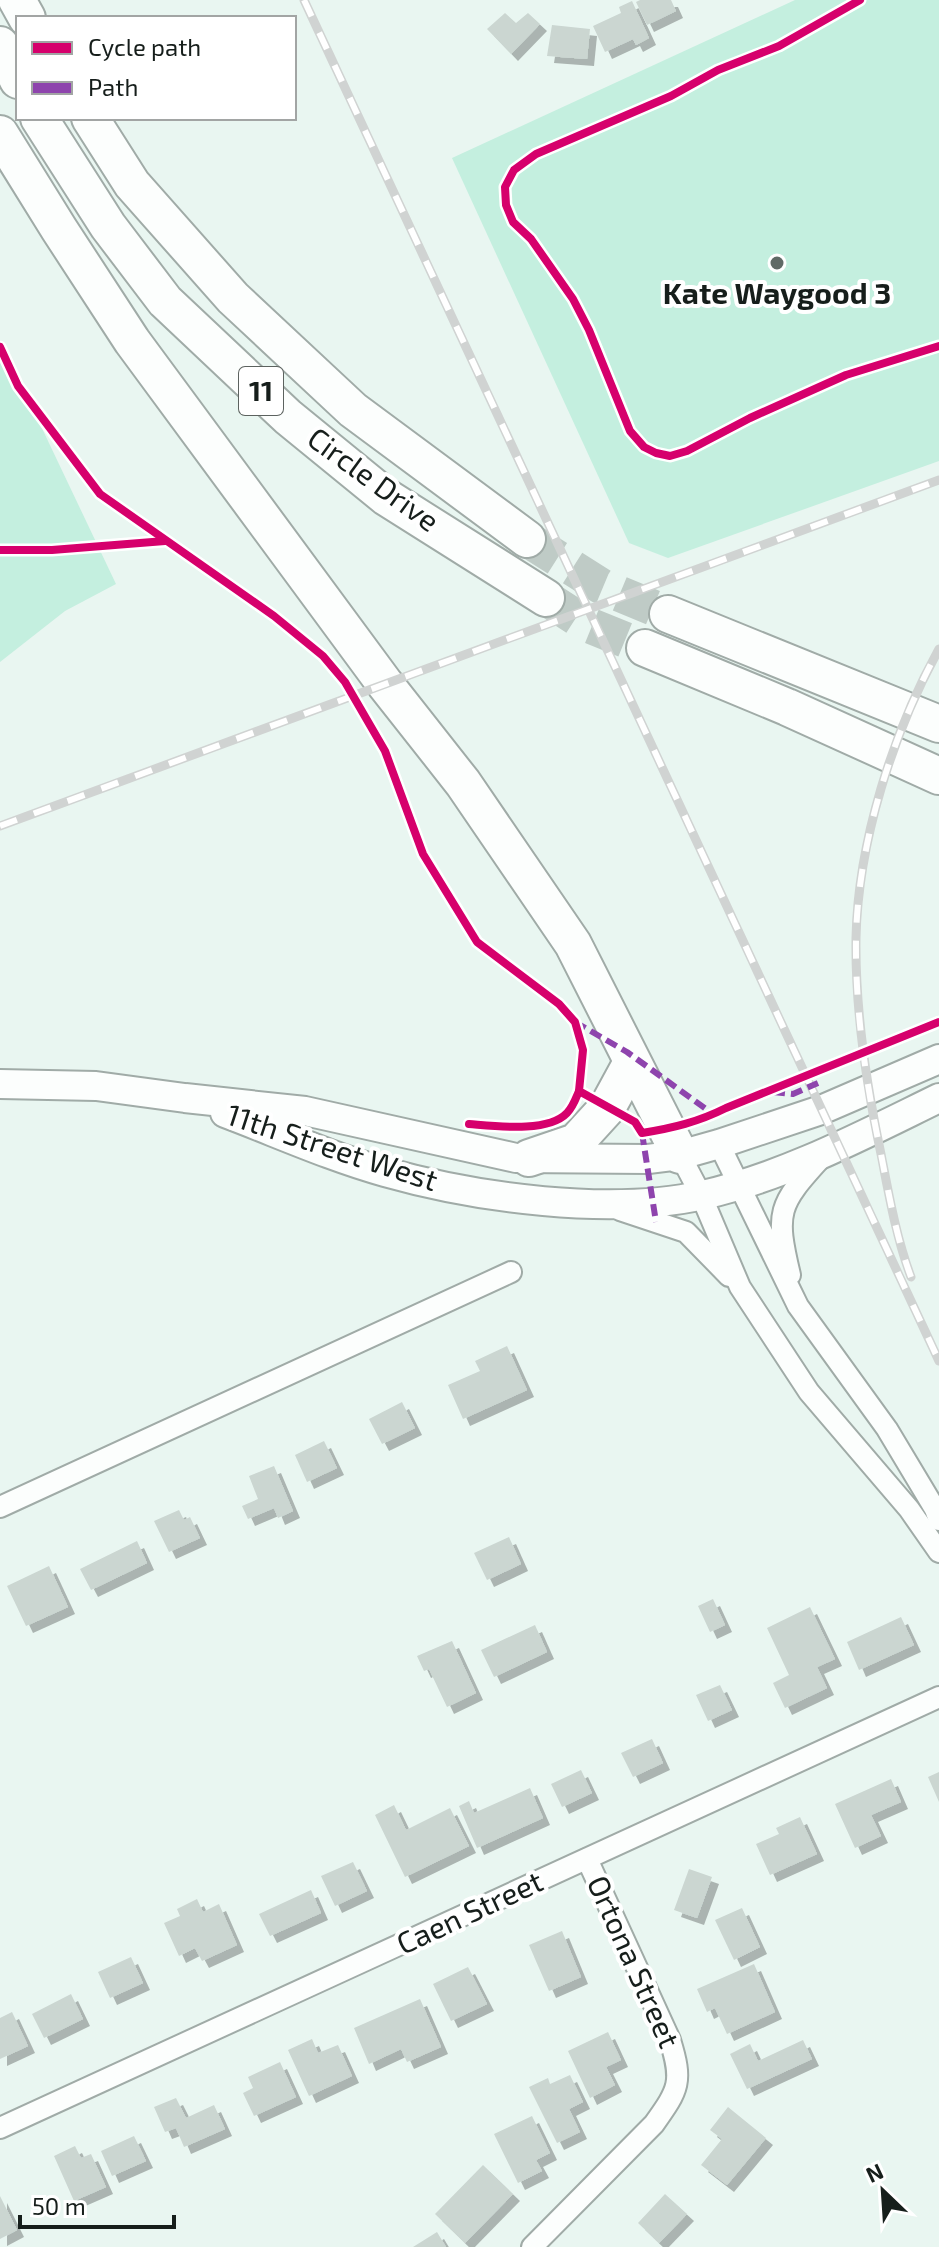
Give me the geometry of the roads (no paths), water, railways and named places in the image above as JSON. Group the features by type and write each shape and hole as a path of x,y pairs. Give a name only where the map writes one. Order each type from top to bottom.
{"highway":[{"path":"0,45 16,76"},
{"name":"Circle Drive","path":"40,120 108,226 165,301 288,417 386,497 546,598"},
{"name":"Circle Drive","path":"91,120 132,184 233,298 353,410 527,539"},
{"path":"0,134 132,341 385,684 463,783 564,932 600,996 680,1155"},
{"path":"668,614 939,724"},
{"path":"645,648 787,707 939,776"},
{"path":"529,1158 576,1142 607,1108 632,1062"}],"main road":[{"name":"11th Street West","path":"0,1084 96,1086 305,1111 516,1158 648,1159 680,1155 719,1144 821,1110 939,1059"},
{"name":"11th Street West","path":"185,1098 398,1175 488,1195 597,1205 701,1195 739,1185 826,1152 939,1098"}],"street":[{"path":"719,1144 798,1306 887,1429 939,1520"},
{"path":"798,1306 784,1250 781,1214 791,1191 826,1152"},
{"path":"680,1155 701,1195 740,1287 809,1392 909,1509 939,1552"},
{"path":"597,1205 646,1217 686,1232 740,1287"},
{"path":"0,1507 511,1272"},
{"name":"Caen Street","path":"0,2128 939,1697"},
{"name":"Ortona Street","path":"532,2247 654,2124 678,2084 677,2063 670,2040 587,1859"}],"tunnel":[{"path":"527,539 601,586 668,614"},
{"path":"546,598 586,624 645,648"}],"railway":[{"path":"304,0 939,1361"},
{"path":"0,826 939,480"},
{"path":"911,1277 893,1216 866,1074 857,993 856,938 863,864 881,789 907,716 939,649"}],"place":[{"name":"Kate Waygood 3","path":"777,263"}]}
